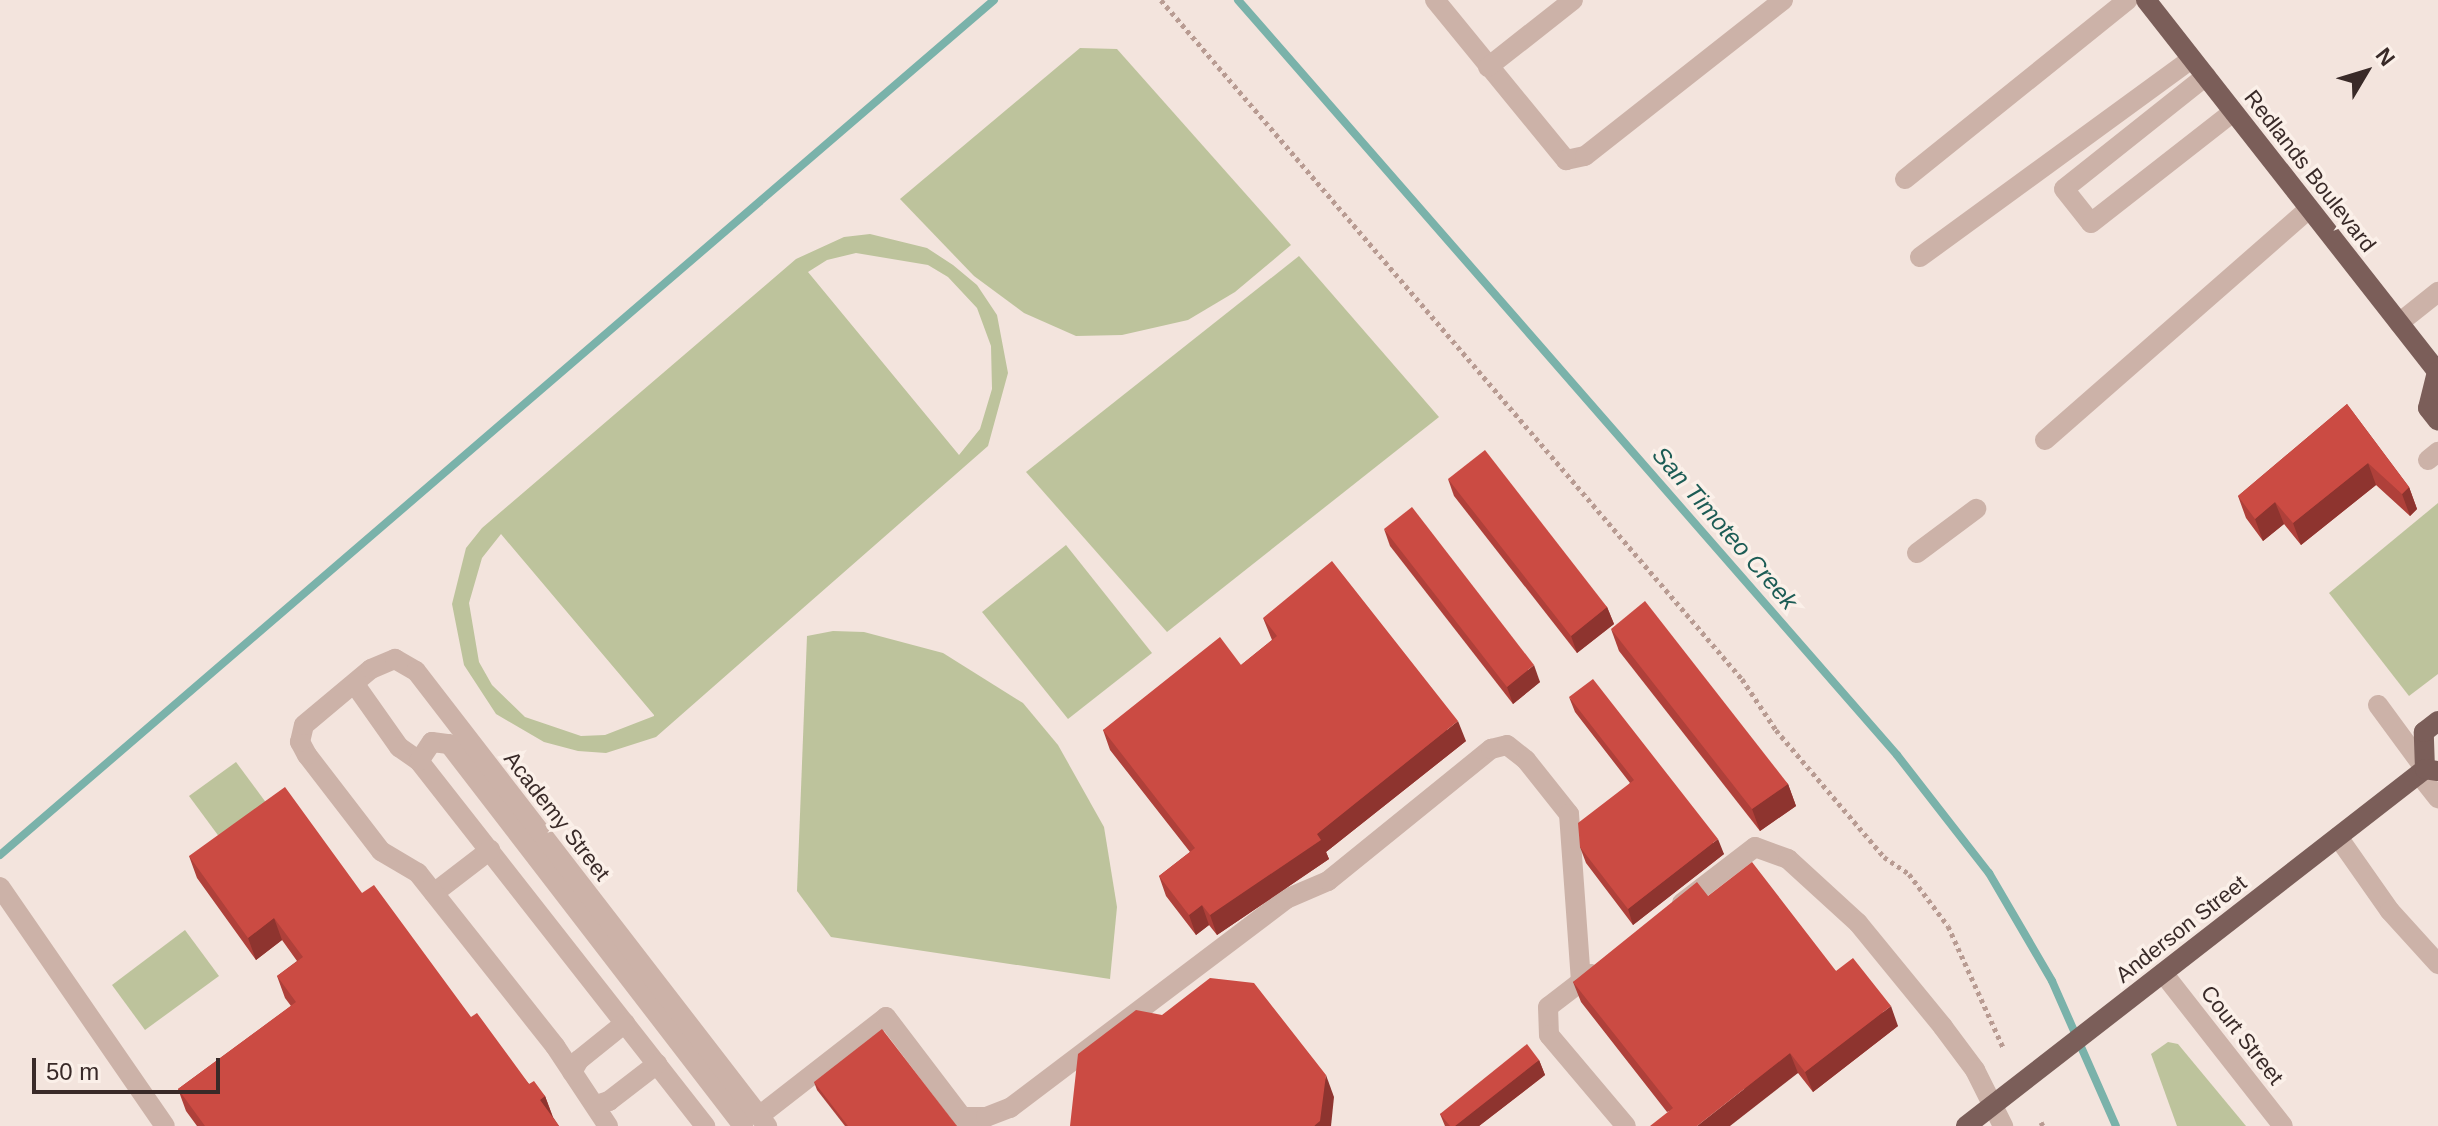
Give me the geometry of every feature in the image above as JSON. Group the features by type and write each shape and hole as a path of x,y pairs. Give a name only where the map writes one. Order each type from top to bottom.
{"main road":[{"name":"Redlands Boulevard","path":"2146,0 2438,371 2428,408 2438,421"},
{"path":"2427,771 2424,732 2438,721"},
{"name":"Anderson Street","path":"1966,1126 2427,771"}],"street":[{"path":"1435,0 1554,151 1566,160 1585,156 1783,0"},
{"path":"1488,67 1573,0"},
{"path":"1905,179 2128,0"},
{"path":"1920,257 2192,59"},
{"path":"2206,76 2064,189 2091,223 2233,112"},
{"path":"2045,440 2309,209"},
{"path":"2399,323 2438,292"},
{"path":"1917,553 1976,509"},
{"name":"Academy Street","path":"356,686 371,669 395,659 416,671 756,1123"},
{"path":"608,1126 572,1072 418,873 381,851 300,742 304,725 356,686 399,747 419,761 705,1126"},
{"path":"2378,705 2427,771 2438,798"},
{"name":"Academy Street","path":"419,761 432,742 449,744 756,1123"},
{"path":"756,1123 886,1017 965,1121 1010,1108 1286,899 1328,881 1491,749 1507,745 1526,760 1569,814 1581,982"},
{"path":"2338,837 2390,911 2438,964"},
{"path":"1668,915 1755,847 1788,859 1858,923 1951,1038 2003,1126"},
{"path":"434,893 490,850"},
{"path":"2,890 165,1126"},
{"path":"1605,963 1548,1007 1549,1035 1626,1126"},
{"name":"Court Street","path":"2163,973 2283,1126"},
{"path":"572,1072 579,1060 625,1023"},
{"path":"596,1105 609,1101 657,1064"}],"path":[{"path":"1161,0 1742,679 1795,753 1884,857 1909,874 1948,926 2003,1047"}],"green space":[{"path":"1080,48 1117,49 1291,245 1235,292 1188,320 1122,335 1076,336 1024,313 974,276 900,199"},
{"path":"870,234 927,248 977,285 997,315 1008,373 988,446 656,737 606,753 578,751 544,742 496,714 464,665 452,604 466,548 482,528 796,259 844,237","holes":["856,253 928,265 948,277 977,308 991,346 992,389 980,429 959,455 808,272 827,260","501,534 654,715 654,716 605,735 581,736 525,717 492,685 479,662 469,603 482,558"]},
{"path":"1299,256 1439,417 1167,632 1026,472"},
{"path":"2438,503 2438,674 2409,696 2329,593"},
{"path":"1066,545 1152,653 1068,719 982,612"},
{"path":"833,631 864,632 943,653 1023,703 1058,745 1104,827 1117,907 1110,979 831,937 797,891 807,636"},
{"path":"236,762 270,808 223,842 189,796"},
{"path":"185,930 219,976 145,1030 112,985"},
{"path":"2168,1042 2178,1044 2246,1126 2177,1126 2151,1054"}],"building":[{"path":"2347,404 2409,487 2402,494 2368,463 2293,523 2275,502 2255,519 2238,496"},
{"path":"1485,450 1607,607 1571,636 1448,479"},
{"path":"1412,507 1534,665 1507,687 1384,529"},
{"path":"1332,561 1458,721 1317,834 1321,840 1210,915 1202,905 1189,915 1159,876 1195,848 1103,730 1220,637 1241,665 1277,636 1263,618"},
{"path":"1645,601 1788,784 1752,809 1611,629"},
{"path":"1593,679 1718,839 1628,909 1580,847 1578,823 1634,780 1569,697"},
{"path":"285,787 362,893 374,885 471,1017 477,1013 529,1084 534,1081 545,1096 540,1100 559,1126 205,1126 178,1089 296,1002 277,976 303,957 274,918 248,938 189,856"},
{"path":"1752,862 1836,971 1853,958 1891,1006 1805,1072 1790,1053 1697,1126 1650,1126 1673,1108 1573,982 1697,882 1708,896"},
{"path":"1210,978 1254,983 1326,1075 1320,1121 1314,1126 1070,1126 1078,1054 1136,1010 1162,1015"},
{"path":"882,1029 957,1126 848,1126 814,1082"},
{"path":"1527,1044 1539,1060 1455,1126 1450,1126 1440,1114"}],"waterway":[{"path":"0,855 994,0"},
{"name":"San Timoteo Creek","path":"1238,0 1897,755 1989,873 2052,981 2116,1126"}]}
